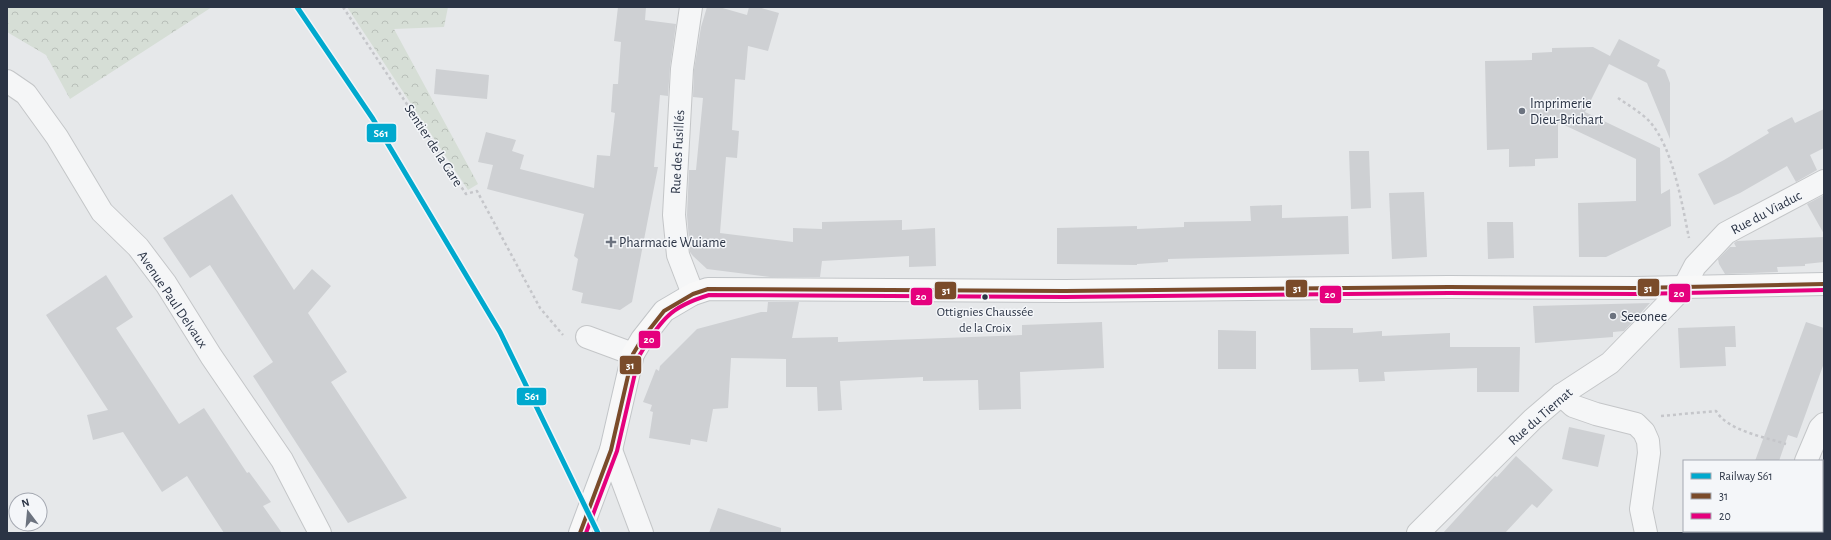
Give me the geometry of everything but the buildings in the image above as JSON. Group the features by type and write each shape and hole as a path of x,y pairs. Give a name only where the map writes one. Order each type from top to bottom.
{"main road":[{"path":"580,533 611,450 633,354 642,339 664,311 693,294 708,289 1065,291 1449,287 1684,287 1824,284"}],"street":[{"name":"Rue des Fusillés","path":"690,7 682,69 674,215 678,255 693,294"},
{"name":"Avenue Paul Delvaux","path":"7,81 26,94 58,137 102,212 138,247 166,284 211,356 282,460 320,533"},
{"name":"Rue du Viaduc","path":"1684,287 1696,266 1726,232 1824,181"},
{"name":"Rue du Tiernat","path":"1418,533 1533,419 1561,395 1610,363 1684,287"},
{"path":"587,337 633,354"},
{"path":"1561,395 1573,406 1596,414 1636,424 1644,432 1648,441 1649,454 1641,509 1646,533"},
{"path":"1808,456 1820,428 1824,424"},
{"path":"611,450 642,533"}],"path":[{"name":"Sentier de la Gare","path":"343,7 466,194 477,191 540,308 563,335 587,337"},
{"path":"1618,98 1650,122 1664,145 1678,182 1696,266"},
{"path":"1636,424 1660,416 1716,411 1720,418 1732,427 1808,456"}],"green space":[{"path":"7,7 212,7 70,99 46,55 7,32"},
{"path":"347,7 448,7 444,27 394,29 478,184 468,190"}],"rail line":[{"name":"S61","path":"297,7 373,119 500,332 598,533"}],"transit line":[{"name":"31","path":"580,533 611,450 633,354 642,339 664,311 693,294 708,289 1065,291 1449,287 1636,288 1824,284"},
{"name":"20","path":"586,533 617,451 639,356 656,330 672,312 687,303 709,295 1065,297 1449,293 1636,294 1824,290"}],"place":[{"name":"Imprimerie Dieu-Brichart","path":"1522,111"},
{"name":"Pharmacie Wuiame","path":"611,242"},
{"name":"Ottignies Chaussée de la Croix","path":"985,297"},
{"name":"Seeonee","path":"1613,316"}]}
